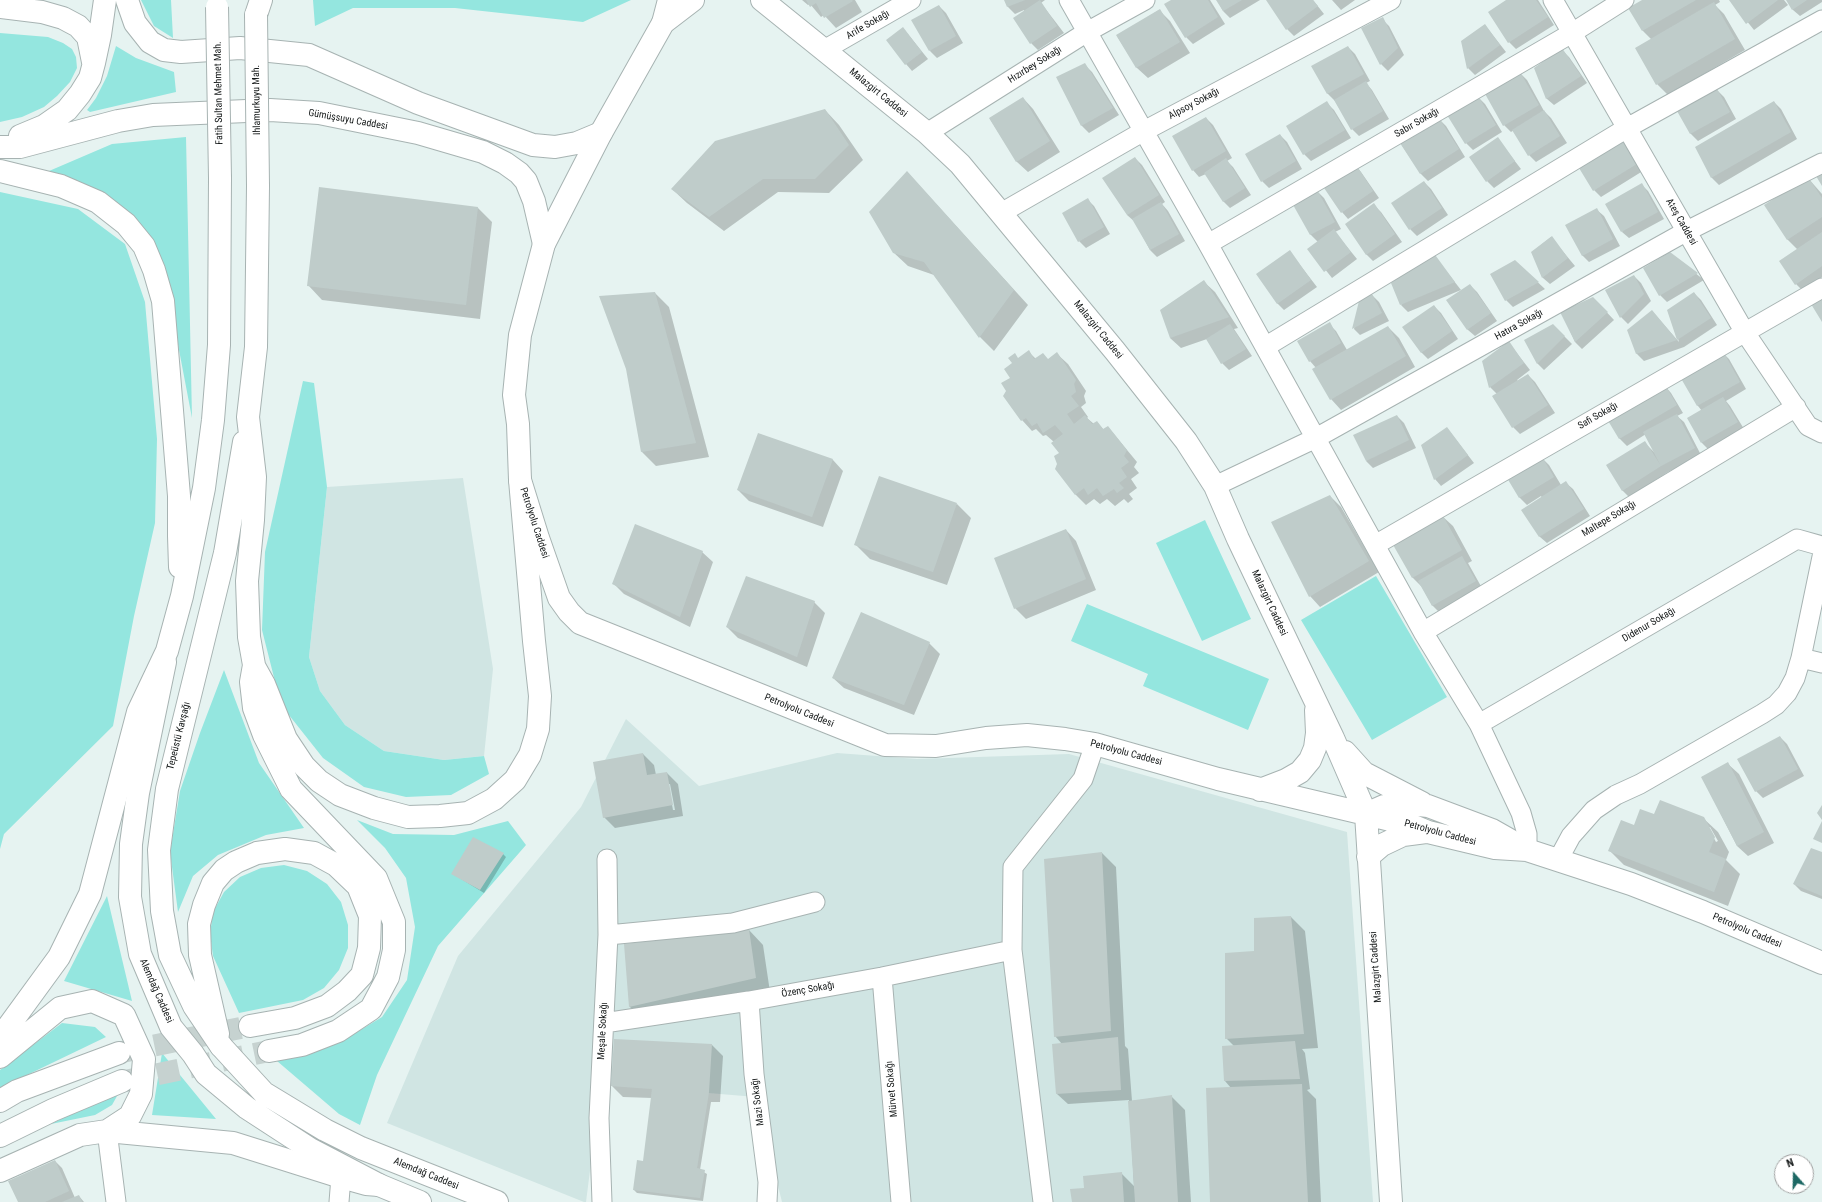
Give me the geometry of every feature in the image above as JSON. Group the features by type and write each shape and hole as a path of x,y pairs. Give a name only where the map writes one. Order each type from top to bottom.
{"main road":[{"path":"0,142 18,137 44,126 67,110 80,94 90,78 94,63 105,0"},
{"path":"127,0 135,23 150,42 164,50 181,52 240,48 309,55 418,103 533,145 555,147 577,143 601,133"},
{"path":"248,417 255,477 253,520 247,581 249,637 254,665 264,684 286,739 304,766 319,782 340,795 374,808 408,817 440,816 468,813 494,799 515,780 530,755 538,729 540,696 520,480 518,424 514,395 520,335 544,244 601,133 663,22 670,0"},
{"path":"663,22 693,0"},
{"name":"Malazgirt Caddesi","path":"762,0 927,133 960,164 1181,435 1201,462 1215,486 1315,703 1333,738 1366,814 1391,1202"},
{"name":"Fatih Sultan Mehmet Mah.","path":"182,596 204,488 213,420 219,345 220,178 217,4"},
{"name":"Ihlamurkuyu Mah.","path":"248,417 256,346 258,5"},
{"path":"0,7 50,6 63,18 78,26 88,37 94,63"},
{"name":"Gümüşsuyu Caddesi","path":"0,147 20,147 118,121 153,115 270,110 319,113 418,133 483,152 506,163 519,173 526,181 534,201 544,244"},
{"path":"0,171 60,186 98,202 126,224 144,246 154,270 163,301 180,496 179,536 182,596 167,651 138,712 90,894 59,957 0,1038"},
{"name":"Tepeüstü Kavşağı","path":"221,1046 194,1006 170,955 162,911 158,850 167,790 175,751 225,553 248,417"},
{"name":"Petrolyolu Caddesi","path":"520,480 559,598 569,612 580,622 885,745 936,746 986,738 1027,735 1095,744 1260,790 1411,825 1428,832 1495,848 1527,850 1660,895 1822,963"},
{"name":"Alemdağ Caddesi","path":"167,651 161,687 138,793 131,844 130,897 140,954 171,1027 193,1054 206,1074 247,1108 310,1150 379,1184 420,1202"},
{"path":"254,665 251,682 254,708 264,736 291,789 376,878 394,922 394,950 388,977 371,1009 338,1031 302,1045 269,1051"},
{"path":"1260,790 1286,780 1300,772 1310,760 1315,748 1317,733 1315,703"},
{"name":"Malazgirt Caddesi","path":"1333,738 1364,773 1428,806"},
{"path":"1366,814 1384,806 1403,803 1428,806 1492,830 1527,850"},
{"path":"1368,857 1382,845 1403,834 1428,832"},
{"path":"221,1046 200,955 199,924 204,905 213,883 224,870 236,862 257,853 285,849 314,853 336,865 358,886 370,916 369,948 362,975 347,991 327,1006 295,1018 250,1026"},
{"path":"0,1057 60,1008 92,1001 124,1015 144,1059 141,1094 130,1116 106,1130"},
{"name":"Alemdağ Caddesi","path":"221,1046 264,1093 325,1130 361,1148 497,1202"},
{"path":"0,1101 17,1091 119,1053"},
{"path":"0,1136 53,1110 122,1081"},
{"path":"0,1171 80,1135 106,1130 233,1142 341,1177 366,1184 379,1184"}],"street":[{"name":"Arife Sokağı","path":"824,50 911,0"},
{"path":"1069,0 1208,244 1423,632 1479,724 1521,813 1527,834 1527,850"},
{"name":"Hızırbey Sokağı","path":"927,133 1087,32 1145,0"},
{"name":"Alpsoy Sokağı","path":"1001,213 1144,131 1390,0"},
{"name":"Ateş Caddesi","path":"1553,0 1744,331 1808,426 1822,433"},
{"name":"Sabır Sokağı","path":"1208,244 1572,33 1624,0"},
{"path":"1265,347 1627,128 1822,20"},
{"name":"Hatıra Sokağı","path":"1215,486 1316,438 1687,231 1822,163"},
{"name":"Safi Sokağı","path":"1375,545 1744,331 1822,288"},
{"name":"Maltepe Sokağı","path":"1423,632 1796,407"},
{"name":"Didenur Sokağı","path":"1479,724 1797,539 1822,546"},
{"path":"1558,860 1571,836 1580,824 1594,810 1616,795 1640,784 1776,705 1787,693 1795,678 1801,658 1822,557"},
{"path":"1801,658 1822,663"},
{"path":"1043,1202 1012,950 1013,867 1083,780 1095,744"},
{"name":"Meşale Sokağı","path":"602,1202 599,1118 608,935 607,859"},
{"path":"608,935 733,923 815,902"},
{"name":"Özenç Sokağı","path":"604,1023 749,1001 882,977 1012,950"},
{"name":"Mürvet Sokağı","path":"882,977 901,1202"},
{"name":"Mazi Sokağı","path":"749,1001 754,1074 768,1182 767,1202"},
{"path":"106,1130 116,1202"},
{"path":"339,1202 341,1177"}],"shaded area":[{"path":"141,0 171,0 173,38 154,26"},
{"path":"313,0 631,0 583,22 455,8 353,8 315,26"},
{"path":"0,33 48,37 63,43 72,49 76,57 77,68 70,82 44,107 22,117 0,122"},
{"path":"116,46 136,58 174,72 176,92 90,112 87,110 96,98 107,76"},
{"path":"186,137 192,418 167,287 97,193 49,171 112,144"},
{"path":"0,192 78,209 125,244 145,302 157,439 155,523 134,616 113,726 4,834 0,849"},
{"path":"303,381 314,383 327,487 309,657 320,691 345,725 384,751 444,760 484,756 489,774 451,795 406,797 364,787 323,758 281,705 262,630 265,552"},
{"path":"463,478 493,669 484,756 444,760 384,751 345,725 320,691 309,657 327,487"},
{"path":"1205,520 1251,619 1202,641 1156,543"},
{"path":"1376,576 1447,697 1372,740 1301,620"},
{"path":"1087,604 1269,679 1248,730 1143,686 1148,674 1071,641"},
{"path":"224,670 259,763 304,828 266,835 218,855 193,876 178,912 170,852 180,791"},
{"path":"626,719 699,786 837,753 917,759 1069,754 1347,832 1373,1202 782,1202 756,1097 601,1084 586,1202 584,1202 387,1123 458,956 581,807"},
{"path":"357,820 393,834 454,835 508,821 526,845 438,946 377,1075 360,1125 339,1114 277,1061 339,1043 382,1017 407,980 415,927 406,878 385,848"},
{"path":"284,865 307,871 327,884 341,902 348,925 348,948 339,970 324,988 303,1000 239,1013 213,956 210,934 213,912 224,892 240,877 261,868"},
{"path":"107,896 132,1001 64,981"},
{"path":"62,1023 95,1027 106,1037 0,1088 0,1070"},
{"path":"162,1053 216,1119 152,1115"},
{"path":"121,1089 112,1105 95,1115 51,1124"}],"building":[{"path":"806,0 853,1 824,18 816,3 810,7"},
{"path":"1004,0 1025,0 1007,7"},
{"path":"1040,0 1057,26 1030,44 1013,18"},
{"path":"1171,0 1208,0 1218,17 1185,38 1164,4"},
{"path":"1216,0 1242,0 1223,11"},
{"path":"1266,0 1313,0 1318,6 1286,30"},
{"path":"1506,0 1536,0 1548,17 1508,43 1488,12"},
{"path":"1642,0 1696,0 1642,31 1628,8"},
{"path":"1729,0 1778,0 1746,24"},
{"path":"1786,0 1807,0 1792,10"},
{"path":"1714,2 1735,39 1656,85 1635,48"},
{"path":"939,5 956,36 929,51 911,20"},
{"path":"1160,9 1180,42 1136,68 1116,35"},
{"path":"1383,17 1398,48 1380,65 1361,28"},
{"path":"1485,24 1500,45 1467,69 1461,41"},
{"path":"903,27 922,52 905,65 886,40"},
{"path":"1348,46 1364,74 1327,94 1311,66"},
{"path":"1562,48 1581,76 1546,99 1534,68"},
{"path":"1085,63 1113,108 1081,126 1056,77"},
{"path":"1520,72 1539,105 1503,126 1484,92"},
{"path":"1366,81 1383,111 1351,130 1334,100"},
{"path":"1717,89 1730,112 1690,134 1677,111"},
{"path":"1478,96 1496,125 1465,144 1447,115"},
{"path":"1023,97 1050,141 1016,162 989,118"},
{"path":"1327,101 1345,130 1303,155 1286,126"},
{"path":"1774,101 1791,132 1711,178 1695,147"},
{"path":"825,109 849,145 815,179 763,179 709,217 671,189 715,141"},
{"path":"1544,110 1560,136 1528,156 1512,130"},
{"path":"1206,117 1226,151 1192,171 1172,136"},
{"path":"1439,118 1459,149 1420,174 1400,143"},
{"path":"1280,134 1296,161 1261,182 1245,154"},
{"path":"1498,137 1515,161 1486,182 1469,157"},
{"path":"1626,139 1640,162 1593,191 1579,168"},
{"path":"1135,157 1159,195 1127,215 1102,178"},
{"path":"1226,158 1245,188 1223,202 1204,173"},
{"path":"1355,163 1373,191 1341,213 1322,185"},
{"path":"907,171 1014,290 979,338 924,262 893,253 869,212"},
{"path":"1822,173 1822,186 1816,176"},
{"path":"1808,177 1822,198 1822,217 1787,240 1764,205"},
{"path":"1424,181 1442,208 1409,230 1391,203"},
{"path":"1642,183 1658,212 1621,232 1605,204"},
{"path":"319,187 478,207 466,305 307,286"},
{"path":"1317,190 1335,222 1310,235 1292,203"},
{"path":"1088,198 1104,227 1078,242 1062,213"},
{"path":"1161,202 1179,234 1150,250 1132,219"},
{"path":"1374,203 1395,234 1366,255 1345,224"},
{"path":"1597,208 1613,239 1582,256 1565,225"},
{"path":"1334,229 1351,252 1324,272 1307,249"},
{"path":"1822,232 1822,266 1795,285 1779,261"},
{"path":"1552,236 1568,258 1542,278 1531,252"},
{"path":"1290,250 1311,280 1277,304 1256,274"},
{"path":"1433,252 1455,282 1400,305 1391,283"},
{"path":"1670,252 1698,273 1659,296 1643,268"},
{"path":"1515,260 1539,282 1505,301 1490,274"},
{"path":"1634,275 1644,294 1620,318 1605,290"},
{"path":"1204,280 1229,317 1170,338 1160,310"},
{"path":"1470,284 1491,313 1467,330 1446,300"},
{"path":"655,292 696,443 641,452 626,369 599,296"},
{"path":"1694,292 1711,318 1677,340 1667,310"},
{"path":"1372,294 1382,313 1352,329 1359,301"},
{"path":"1593,297 1608,312 1575,342 1560,312"},
{"path":"1822,297 1822,322 1811,304"},
{"path":"1434,305 1452,331 1421,353 1402,327"},
{"path":"1652,310 1677,340 1636,354 1627,330"},
{"path":"1330,322 1341,343 1309,362 1297,341"},
{"path":"1230,324 1246,349 1221,364 1206,339"},
{"path":"1553,324 1565,336 1537,364 1524,340"},
{"path":"1388,326 1406,356 1330,400 1312,369"},
{"path":"1509,341 1524,363 1489,388 1482,361"},
{"path":"1029,350 1034,359 1043,353 1048,359 1057,352 1076,380 1074,384 1076,392 1071,396 1079,406 1067,414 1074,424 1085,415 1092,424 1097,421 1103,429 1108,426 1127,450 1124,456 1129,462 1121,468 1127,477 1119,483 1124,488 1117,493 1114,489 1103,496 1097,488 1088,495 1084,488 1075,495 1055,469 1057,464 1054,456 1059,453 1051,443 1063,434 1055,425 1043,433 1037,423 1032,426 1026,418 1021,421 1003,396 1006,391 1001,383 1010,378 1004,369 1012,363 1008,358 1015,353 1018,358"},
{"path":"1723,351 1740,382 1697,406 1679,375"},
{"path":"1528,374 1548,405 1512,428 1492,396"},
{"path":"1665,385 1677,405 1619,439 1607,419"},
{"path":"1723,397 1738,422 1701,443 1687,418"},
{"path":"1677,414 1695,448 1661,466 1643,432"},
{"path":"1397,415 1409,440 1366,461 1353,435"},
{"path":"1447,427 1468,455 1434,480 1421,445"},
{"path":"758,433 833,459 812,517 737,490"},
{"path":"1645,441 1661,466 1622,491 1606,465"},
{"path":"1542,457 1554,477 1519,498 1507,478"},
{"path":"879,476 957,503 933,572 854,545"},
{"path":"1566,481 1584,509 1539,537 1521,510"},
{"path":"1330,495 1369,561 1309,597 1271,522"},
{"path":"1442,514 1462,550 1412,578 1392,543"},
{"path":"635,524 703,551 680,617 612,584"},
{"path":"1066,529 1086,579 1014,609 994,558"},
{"path":"1462,556 1476,581 1432,606 1418,581"},
{"path":"746,576 815,601 797,657 726,627"},
{"path":"861,612 930,642 904,705 832,678"},
{"path":"1780,736 1798,769 1755,792 1737,759"},
{"path":"643,753 647,775 667,772 673,805 603,818 593,762"},
{"path":"1728,762 1764,832 1737,846 1701,777"},
{"path":"1660,800 1704,817 1715,837 1709,852 1726,859 1714,892 1608,851 1621,820 1634,825 1640,809 1654,814"},
{"path":"1822,805 1822,820 1817,813"},
{"path":"1822,821 1822,843 1813,839"},
{"path":"473,837 504,853 480,890 451,874"},
{"path":"1811,848 1822,852 1822,896 1793,884"},
{"path":"1102,852 1111,1031 1054,1037 1044,859"},
{"path":"1291,916 1304,1034 1225,1039 1225,953 1254,951 1254,918"},
{"path":"749,929 756,978 629,1007 624,944"},
{"path":"1118,1037 1121,1090 1056,1094 1052,1044"},
{"path":"614,1039 712,1044 709,1092 697,1168 705,1170 700,1198 633,1190 637,1160 643,1161 652,1089 611,1086"},
{"path":"1295,1041 1300,1079 1224,1081 1222,1046"},
{"path":"1302,1084 1308,1202 1210,1202 1206,1088"},
{"path":"1172,1095 1178,1202 1135,1202 1128,1101"},
{"path":"55,1160 69,1191 45,1202 18,1202 8,1181"},
{"path":"1122,1172 1124,1202 1072,1202 1070,1189 1084,1188 1083,1176"},
{"path":"79,1195 82,1202 62,1202"}],"tunnel":[{"path":"122,1052 250,1026"},
{"path":"125,1081 269,1051"}]}
